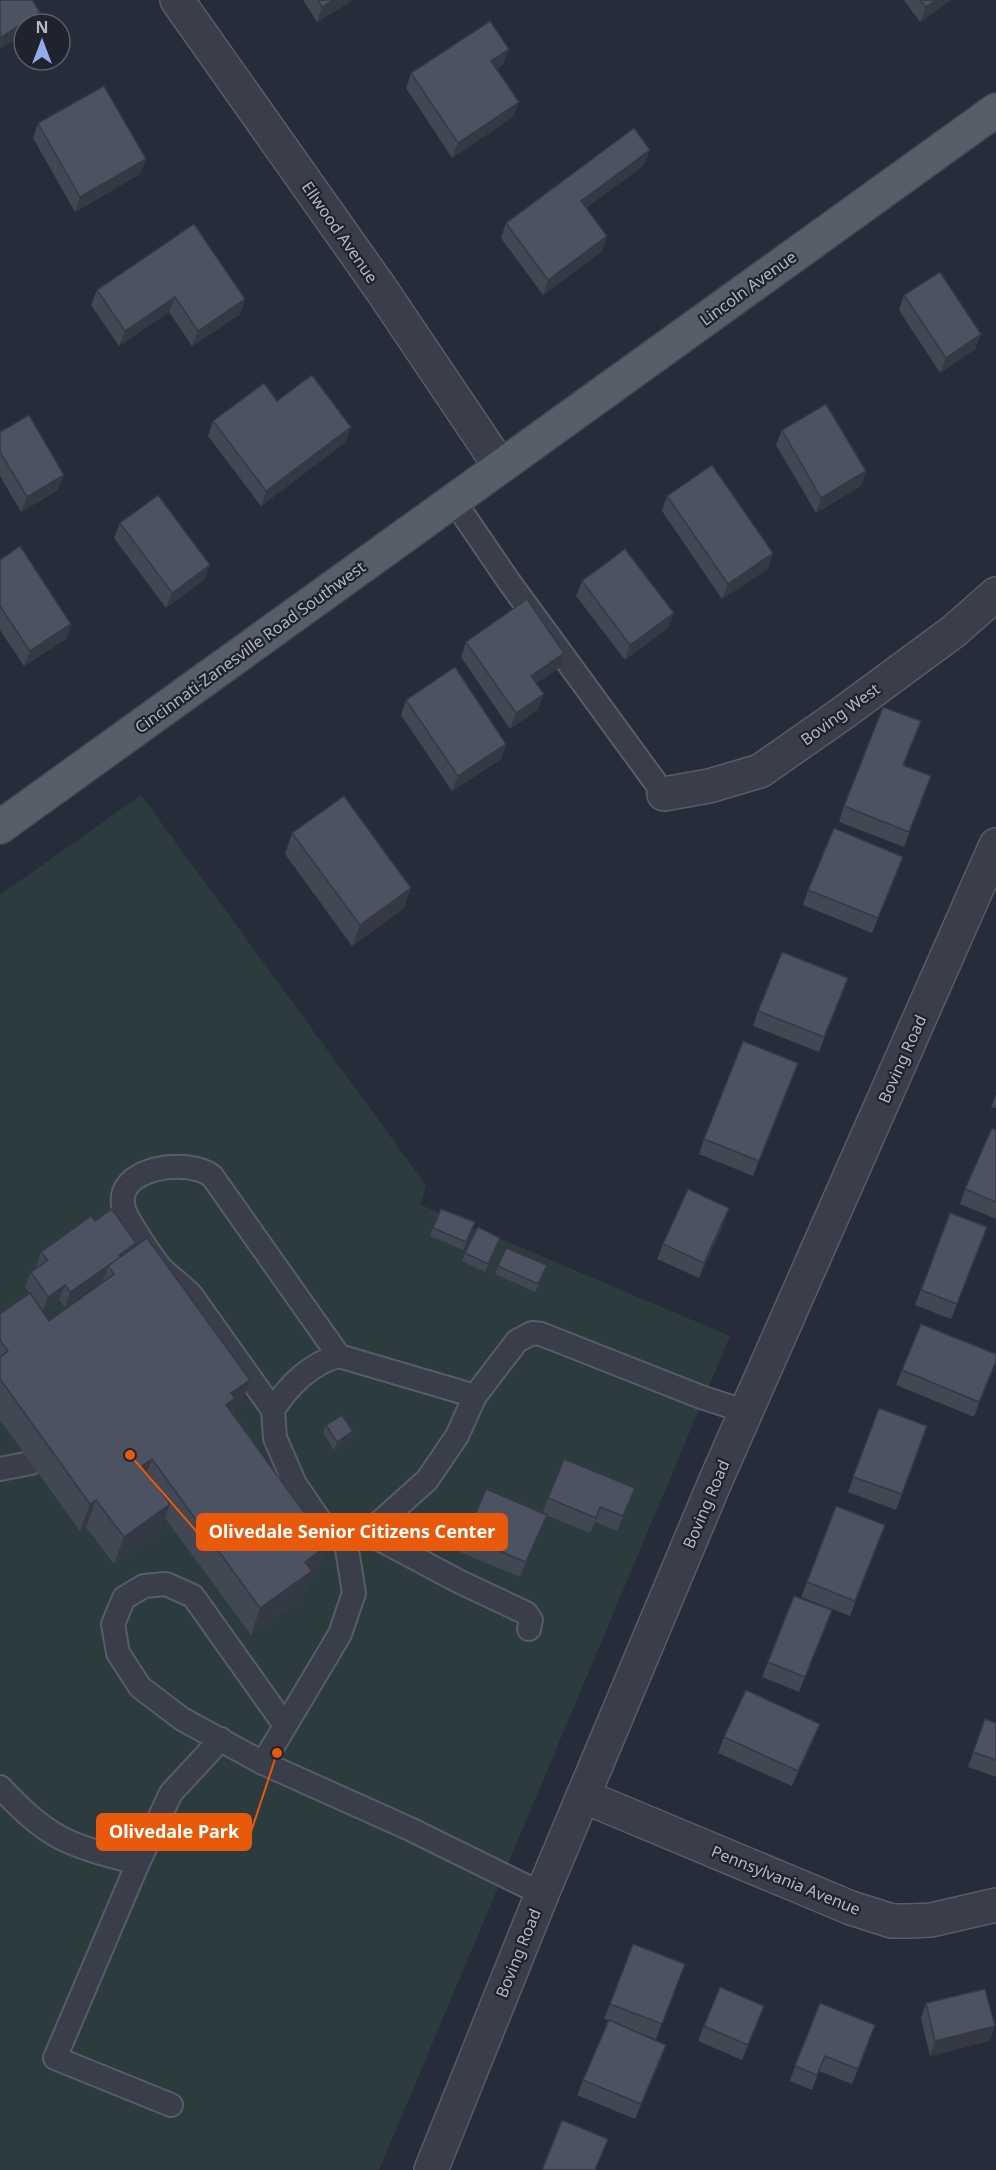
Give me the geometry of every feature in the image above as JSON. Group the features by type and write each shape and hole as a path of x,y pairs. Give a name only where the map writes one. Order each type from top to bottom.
{"main road":[{"name":"Lincoln Avenue","path":"500,466 996,110"},
{"name":"Cincinnati-Zanesville Road Southwest","path":"0,826 500,466"}],"street":[{"name":"Ellwood Avenue","path":"177,0 381,289 500,466"},
{"name":"Boving West","path":"664,794 709,786 760,771 954,631 996,594"},
{"name":"Boving Road","path":"430,2170 542,1894 715,1482 996,845"},
{"name":"Pennsylvania Avenue","path":"583,1796 851,1908 892,1921 931,1920 996,1905"}],"lane":[{"path":"454,501 510,583 664,794"},
{"path":"263,1763 284,1724 340,1634 354,1593 346,1543 321,1522 295,1484 275,1438 273,1410 192,1296 180,1282 165,1271 127,1216 123,1199 126,1188 133,1179 163,1167 195,1167 212,1176 339,1356"},
{"path":"346,1543 368,1533 427,1480 457,1436 475,1396 517,1341 532,1333 541,1334 701,1397 747,1412"},
{"path":"273,1410 282,1397 310,1370 326,1360 339,1356 475,1396"},
{"path":"0,1469 31,1463"},
{"path":"368,1533 460,1582 526,1613 531,1620 529,1629"},
{"path":"284,1724 193,1596 166,1584 144,1586 123,1598 113,1624 118,1653 141,1687 182,1719 263,1763 410,1829 542,1894"},
{"path":"171,2105 55,2058 138,1863 171,1793 221,1739"},
{"path":"0,1787 19,1807 60,1837 76,1845 138,1863"}],"shaded area":[{"path":"141,795 426,1185 421,1205 730,1336 379,2170 0,2170 0,895"}],"building":[{"path":"0,0 32,0 40,12 12,12 12,30 0,38"},
{"path":"318,0 334,0 322,7"},
{"path":"920,0 936,0 926,7"},
{"path":"490,21 509,49 491,61 519,102 458,143 411,73"},
{"path":"104,86 146,159 80,197 38,123"},
{"path":"634,128 650,150 581,201 607,236 548,280 506,223"},
{"path":"194,224 245,299 198,331 175,297 125,331 97,290"},
{"path":"940,272 981,334 946,358 904,295"},
{"path":"312,375 351,427 266,491 213,421 264,383 277,401"},
{"path":"826,404 866,471 821,498 782,430"},
{"path":"29,415 64,475 27,497 0,452 0,432"},
{"path":"712,465 773,553 728,584 667,496"},
{"path":"158,495 210,565 172,593 120,523"},
{"path":"20,546 71,624 30,651 0,606 0,560"},
{"path":"625,549 674,613 630,645 582,581"},
{"path":"527,599 564,653 531,676 544,694 516,713 466,642"},
{"path":"455,667 506,744 458,776 406,700"},
{"path":"883,707 921,721 903,765 931,776 909,832 844,806"},
{"path":"344,796 411,888 360,925 292,833"},
{"path":"834,828 903,857 878,918 808,890"},
{"path":"782,952 848,978 824,1037 758,1011"},
{"path":"743,1041 798,1063 759,1161 704,1139"},
{"path":"992,1128 996,1130 996,1202 965,1189"},
{"path":"688,1189 729,1208 704,1263 663,1244"},
{"path":"112,1209 136,1243 119,1255 121,1257 70,1292 65,1285 48,1297 31,1272 48,1260 41,1252 91,1216 95,1221"},
{"path":"441,1209 475,1222 466,1242 433,1228"},
{"path":"950,1213 987,1227 957,1304 921,1290"},
{"path":"478,1227 500,1238 488,1264 465,1253"},
{"path":"147,1238 250,1380 231,1393 235,1398 226,1405 328,1545 305,1562 312,1571 260,1608 152,1459 142,1466 170,1504 124,1537 96,1500 90,1504 0,1379 0,1357 8,1351 0,1340 0,1314 30,1293 49,1321 114,1274 108,1266"},
{"path":"506,1248 547,1265 538,1284 498,1266"},
{"path":"921,1324 996,1354 996,1361 979,1402 902,1370"},
{"path":"879,1408 927,1426 902,1494 853,1477"},
{"path":"342,1415 353,1431 337,1442 326,1425"},
{"path":"564,1459 635,1488 623,1516 600,1507 596,1518 548,1498"},
{"path":"486,1489 547,1515 526,1562 466,1537"},
{"path":"836,1506 885,1525 855,1601 807,1582"},
{"path":"794,1596 832,1610 805,1677 768,1662"},
{"path":"746,1690 820,1724 798,1771 724,1737"},
{"path":"985,1719 996,1723 996,1760 973,1752"},
{"path":"633,1944 685,1964 662,2024 610,2004"},
{"path":"720,1987 764,2006 748,2045 704,2026"},
{"path":"985,1989 995,2026 935,2041 926,2003"},
{"path":"820,2003 875,2025 858,2069 825,2056 817,2075 795,2066"},
{"path":"609,2020 666,2045 641,2104 583,2080"},
{"path":"562,2120 608,2139 595,2170 542,2170"}],"place":[{"name":"Olivedale Senior Citizens Center","path":"130,1455"},
{"name":"Olivedale Park","path":"277,1753"}]}
